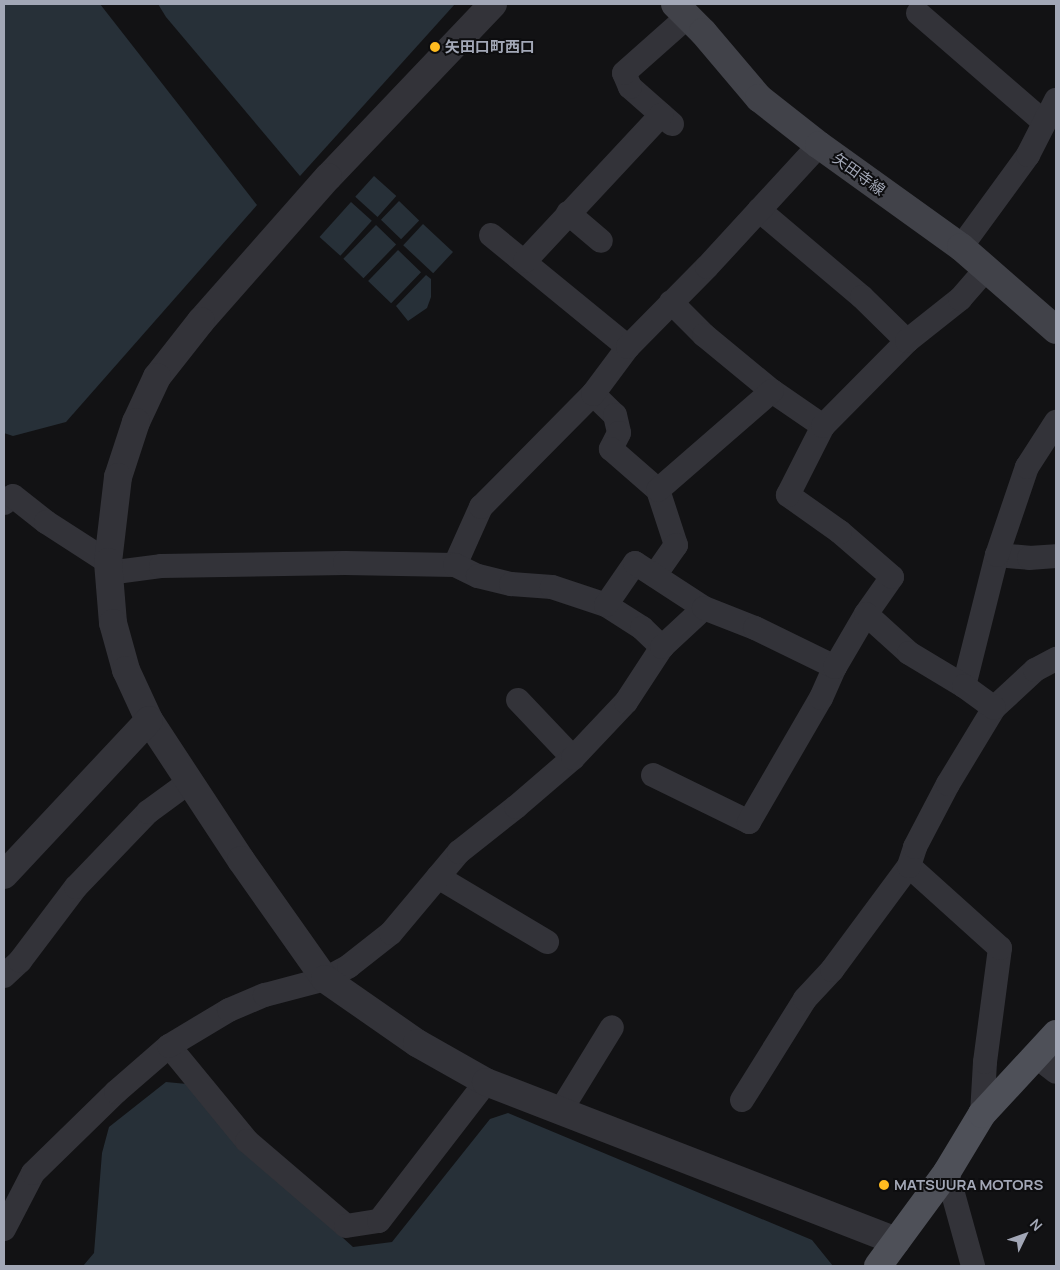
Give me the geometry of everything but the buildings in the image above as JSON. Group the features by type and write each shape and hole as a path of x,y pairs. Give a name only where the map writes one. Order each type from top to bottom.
{"main road":[{"name":"矢田寺線","path":"681,10 760,98 819,145 961,247 1056,330"},
{"path":"878,1266 947,1172 982,1114 1047,1065 1056,1034"}],"street":[{"path":"493,4 328,178 201,321 157,377 136,422 118,477 108,568 113,623 126,670 149,720 189,782 241,860 325,978 417,1043 486,1082 896,1241"},
{"path":"525,261 568,213 667,120 630,87 624,74 681,10"},
{"path":"918,13 1044,122"},
{"path":"961,247 1028,155 1056,100"},
{"path":"454,565 481,507 593,394 628,347 819,145"},
{"path":"759,210 862,296 907,341"},
{"path":"568,213 601,241"},
{"path":"491,235 628,347"},
{"path":"653,775 749,822 821,698 835,667 866,614 892,577 840,532 788,494 823,426 907,341 960,299 986,269"},
{"path":"671,302 704,335 772,391 823,426"},
{"path":"658,490 772,391"},
{"path":"593,394 615,415 619,433 611,449 658,490 676,545 655,575"},
{"path":"964,686 997,555 1027,467 1055,428"},
{"path":"4,503 13,496 108,568 345,563 454,565 478,576 511,584 552,588 606,605 642,628 662,647"},
{"path":"997,555 1029,558 1056,556"},
{"path":"606,605 635,563 704,608 755,628 835,667"},
{"path":"4,1229 33,1172 116,1092 169,1046 229,1010 265,995 325,978 349,966 391,933 459,852 516,808 573,758 626,702 662,647 704,608"},
{"path":"866,614 909,652 964,686 994,708"},
{"path":"742,1100 805,999 832,970 909,866 915,847 944,792 994,708 1035,670 1056,659"},
{"path":"518,700 573,758"},
{"path":"4,875 149,720"},
{"path":"4,976 20,961 76,887 148,812 189,782"},
{"path":"909,866 1000,948 985,1062 982,1114"},
{"path":"438,877 547,942"},
{"path":"561,1110 612,1027"},
{"path":"169,1046 247,1140 346,1226 379,1221 486,1082"},
{"path":"947,1172 973,1266"}],"shaded area":[{"path":"4,4 100,4 257,205 66,422 13,436 4,433"},
{"path":"158,4 455,4 300,176 166,17"},
{"path":"374,176 396,196 378,217 355,197"},
{"path":"399,201 419,220 401,239 381,220"},
{"path":"351,202 372,221 340,256 320,237"},
{"path":"423,224 453,252 433,273 403,245"},
{"path":"376,225 396,244 363,278 343,259"},
{"path":"398,250 421,272 391,303 368,281"},
{"path":"426,275 431,279 431,297 427,308 408,321 396,306"},
{"path":"166,1082 187,1084 245,1149 353,1247 392,1242 490,1119 508,1113 812,1240 833,1266 83,1266 94,1253 102,1153 109,1127"}],"place":[{"name":"矢田口町西口","path":"435,47"},
{"name":"MATSUURA MOTORS","path":"884,1185"}]}
